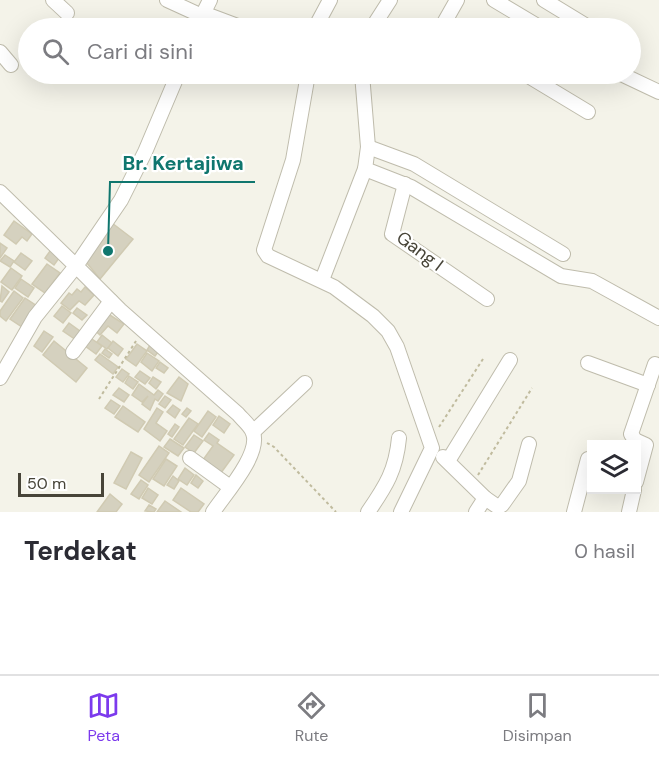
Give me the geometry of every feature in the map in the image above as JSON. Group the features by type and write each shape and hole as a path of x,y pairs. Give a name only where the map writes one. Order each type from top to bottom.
{"street":[{"path":"53,0 67,13"},
{"path":"167,0 198,18"},
{"path":"201,18 210,0"},
{"path":"320,18 330,0"},
{"path":"378,18 390,0"},
{"path":"444,18 457,0"},
{"path":"494,0 525,18"},
{"path":"544,0 574,18"},
{"path":"0,52 12,66"},
{"path":"641,83 659,92"},
{"path":"0,378 35,317 76,266 125,192 174,84"},
{"path":"306,84 293,160 264,250 268,256 322,280 373,316 388,331 397,347 431,444 485,498 496,506 502,505 519,481 529,444"},
{"path":"322,280 365,169 368,147 363,84"},
{"path":"542,84 588,112"},
{"path":"368,147 414,164 563,254"},
{"path":"365,169 405,184 561,276 592,281 659,318"},
{"name":"Gang I","path":"405,184 392,234 487,299"},
{"path":"0,192 111,301 238,414 254,438"},
{"path":"73,352 111,301"},
{"path":"448,461 510,360"},
{"path":"588,363 648,385"},
{"path":"635,440 631,434 655,364"},
{"path":"213,512 250,458 254,438 305,383"},
{"path":"368,512 391,476 396,462 399,438"},
{"path":"641,443 646,445 641,464"},
{"path":"401,512 431,444"},
{"path":"190,458 230,487"},
{"path":"574,512 587,463"},
{"path":"628,512 633,494"},
{"path":"476,512 485,498"}],"path":[{"path":"99,399 143,330"},
{"path":"431,444 483,359"},
{"path":"472,485 532,388"},
{"path":"254,438 274,447 336,512"}],"building":[{"path":"14,221 32,234 27,241 22,237 16,244 4,235"},
{"path":"112,223 133,239 100,279 86,262"},
{"path":"0,243 7,248 0,258"},
{"path":"53,247 62,254 54,265 45,258"},
{"path":"21,253 32,261 25,270 14,262"},
{"path":"5,255 14,261 10,267 0,261"},
{"path":"47,264 60,273 45,293 32,284"},
{"path":"11,268 22,276 12,290 1,282"},
{"path":"21,279 34,288 28,297 15,288"},
{"path":"2,286 9,292 2,302 0,301"},
{"path":"85,287 94,295 85,305 79,301 70,310 61,303 69,293 72,295 77,289 81,292"},
{"path":"14,291 23,298 6,321 0,316 0,311"},
{"path":"25,298 37,306 22,327 10,319"},
{"path":"62,306 71,313 63,323 54,316"},
{"path":"77,308 87,315 82,320 73,313"},
{"path":"105,312 124,324 117,333 108,326 100,335 92,328"},
{"path":"69,323 84,334 79,342 63,331"},
{"path":"44,331 53,337 42,352 34,346"},
{"path":"86,335 102,346 96,354 81,343"},
{"path":"102,335 112,343 107,349 97,342"},
{"path":"54,341 87,368 76,382 43,355"},
{"path":"113,341 123,349 118,356 108,348"},
{"path":"137,344 147,351 136,366 126,359"},
{"path":"150,345 159,351 155,356 147,350"},
{"path":"105,349 112,354 109,358 102,353"},
{"path":"147,353 159,361 152,371 141,362"},
{"path":"100,354 118,367 113,374 95,360"},
{"path":"160,362 168,368 164,373 156,368"},
{"path":"122,369 129,374 123,382 116,377"},
{"path":"140,371 150,378 145,384 135,377"},
{"path":"129,376 138,382 133,389 125,383"},
{"path":"153,377 161,382 156,389 149,383"},
{"path":"179,377 188,384 181,401 167,393"},
{"path":"139,384 154,395 158,390 163,394 158,401 155,399 150,410 142,404 148,396 142,402 132,395"},
{"path":"119,388 129,395 124,402 113,395"},
{"path":"165,396 171,400 165,408 159,404"},
{"path":"111,400 120,406 114,414 105,408"},
{"path":"173,405 180,410 175,418 167,412"},
{"path":"123,406 145,422 138,432 115,417"},
{"path":"157,408 163,412 156,423 167,431 160,441 144,429"},
{"path":"187,408 191,411 186,417 182,414"},
{"path":"208,411 216,417 202,437 194,431"},
{"path":"219,416 230,424 224,433 213,425"},
{"path":"189,418 198,424 183,445 174,439"},
{"path":"175,424 179,427 172,437 168,434"},
{"path":"209,433 219,440 217,443 234,455 218,477 200,464 213,446 204,440"},
{"path":"194,435 203,441 194,453 185,447"},
{"path":"170,439 184,448 178,456 164,447"},
{"path":"159,446 169,453 149,482 139,475"},
{"path":"131,452 142,458 126,489 114,483"},
{"path":"166,459 177,466 164,486 153,479"},
{"path":"185,468 194,475 187,485 178,479"},
{"path":"196,475 203,481 198,488 191,483"},
{"path":"173,476 179,481 174,489 167,485"},
{"path":"141,480 148,485 139,499 131,494"},
{"path":"148,488 158,495 152,504 142,498"},
{"path":"181,488 204,504 198,512 191,512 173,500"},
{"path":"110,494 122,504 116,512 97,512"},
{"path":"165,501 181,512 157,512"},
{"path":"149,505 156,509 154,512 145,511"}],"place":[{"name":"Br. Kertajiwa","path":"108,251"}]}
